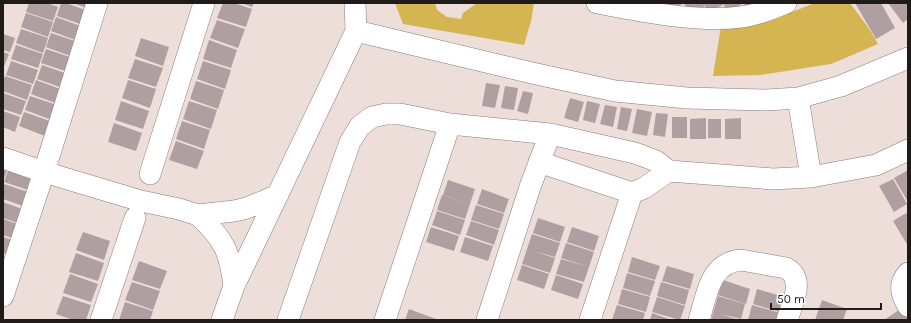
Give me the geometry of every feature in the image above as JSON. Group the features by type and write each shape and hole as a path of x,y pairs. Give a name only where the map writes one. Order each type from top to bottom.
{"street":[{"path":"3,296 97,3"},
{"path":"150,174 204,3"},
{"path":"222,320 234,286 356,31 355,3"},
{"path":"597,3 625,6 681,16 716,19 743,16 773,5"},
{"path":"356,31 615,91 687,98 767,100 798,98 841,86 908,58"},
{"path":"798,98 810,177"},
{"path":"288,320 350,142 360,126 372,117 386,114 400,114 450,124 550,134 635,153 656,161 669,171 773,179 810,177 876,164 908,150"},
{"path":"385,320 450,124"},
{"path":"487,320 539,162 550,134"},
{"path":"3,158 140,201 179,209 198,215 241,210 278,195"},
{"path":"539,162 632,192 644,188 669,171"},
{"path":"590,320 632,192"},
{"path":"198,215 211,227 227,251 231,264 234,286"},
{"path":"101,320 135,218"},
{"path":"699,320 713,276 724,264 741,260 786,268 791,271 797,281 797,288 787,320"},
{"path":"908,273 902,285 901,291 908,306"}],"shaded area":[{"path":"395,3 435,3 437,10 447,17 461,19 463,13 477,3 534,3 531,21 524,45 403,24"},
{"path":"815,3 850,3 870,30 878,44 831,64 760,75 713,76 722,20 784,15"}],"building":[{"path":"29,3 47,3 58,7 53,21 26,12"},
{"path":"61,3 66,3 88,11 83,25 57,16"},
{"path":"73,3 91,3 89,9"},
{"path":"223,3 234,3 252,9 246,27 217,18"},
{"path":"241,3 254,3 252,7"},
{"path":"666,3 684,3 670,10"},
{"path":"684,3 722,3 723,5 708,12 705,6 689,14"},
{"path":"723,3 744,3 727,12"},
{"path":"744,3 752,3 745,7"},
{"path":"855,3 881,3 895,28 876,39"},
{"path":"888,3 908,3 908,19 903,23"},
{"path":"26,13 53,22 48,37 21,27"},
{"path":"56,17 83,27 78,41 51,31"},
{"path":"217,20 245,29 238,48 210,38"},
{"path":"21,29 48,38 43,53 16,43"},
{"path":"51,33 78,42 73,57 46,47"},
{"path":"3,34 15,38 10,52 3,50"},
{"path":"141,38 169,47 163,66 135,56"},
{"path":"209,40 237,50 231,68 203,59"},
{"path":"16,45 43,54 38,68 11,59"},
{"path":"46,49 73,58 68,72 41,63"},
{"path":"3,52 9,54 3,69"},
{"path":"135,59 163,68 156,87 128,78"},
{"path":"11,61 38,70 33,84 6,75"},
{"path":"203,61 231,70 225,89 197,79"},
{"path":"42,65 68,74 63,88 37,79"},
{"path":"5,76 32,85 27,100 3,91"},
{"path":"36,80 63,90 58,104 31,94"},
{"path":"128,80 156,89 150,108 122,98"},
{"path":"196,81 224,90 218,109 190,99"},
{"path":"486,83 500,85 495,108 482,106"},
{"path":"505,86 518,88 514,110 501,108"},
{"path":"523,91 533,93 528,114 517,111"},
{"path":"3,93 26,101 21,115 3,109"},
{"path":"30,96 57,105 52,120 25,110"},
{"path":"570,98 584,102 578,122 564,118"},
{"path":"121,101 149,111 143,129 115,120"},
{"path":"189,101 217,110 211,129 183,119"},
{"path":"587,101 600,104 595,123 583,120"},
{"path":"605,105 617,107 613,127 600,124"},
{"path":"621,107 632,109 627,131 617,129"},
{"path":"637,109 652,112 647,136 632,133"},
{"path":"3,111 20,117 15,132 3,127"},
{"path":"24,112 50,121 45,136 19,126"},
{"path":"656,113 668,114 665,137 653,135"},
{"path":"672,117 687,117 687,138 672,138"},
{"path":"706,118 706,139 690,139 690,119"},
{"path":"741,118 741,139 725,139 725,119"},
{"path":"708,119 721,119 721,138 708,138"},
{"path":"182,121 210,130 204,149 176,139"},
{"path":"114,123 142,133 136,151 108,142"},
{"path":"176,141 204,151 197,169 169,160"},
{"path":"3,166 8,168 3,181"},
{"path":"9,168 36,177 31,191 4,182"},
{"path":"908,170 908,202 894,178"},
{"path":"893,179 907,204 894,212 879,186"},
{"path":"448,180 475,189 470,204 443,195"},
{"path":"4,184 31,193 26,207 3,199"},
{"path":"482,189 509,199 504,213 477,204"},
{"path":"442,195 470,204 465,219 437,210"},
{"path":"3,202 25,210 21,224 3,218"},
{"path":"476,205 504,214 499,229 471,220"},
{"path":"437,211 465,220 460,235 432,225"},
{"path":"906,213 908,216 908,246 893,221"},
{"path":"538,218 565,227 560,242 533,233"},
{"path":"3,219 20,225 15,239 3,235"},
{"path":"471,221 499,230 494,245 466,235"},
{"path":"431,227 459,236 454,251 426,242"},
{"path":"572,227 599,236 594,251 567,242"},
{"path":"83,232 110,241 104,260 76,250"},
{"path":"532,234 560,243 555,257 533,251 555,258 550,273 522,264"},
{"path":"3,237 15,241 10,255 3,253"},
{"path":"465,237 493,246 488,261 460,252"},
{"path":"566,243 594,252 589,267 561,258"},
{"path":"76,253 104,263 98,281 69,272"},
{"path":"632,257 660,266 655,280 628,272"},
{"path":"561,259 589,267 584,282 556,274"},
{"path":"139,261 167,271 160,289 132,280"},
{"path":"522,265 549,274 544,289 517,280"},
{"path":"667,266 694,274 690,289 662,281"},
{"path":"627,273 655,281 650,296 623,288"},
{"path":"70,274 98,284 91,302 63,293"},
{"path":"556,275 583,284 578,299 551,290"},
{"path":"723,280 750,289 746,304 718,295"},
{"path":"132,282 160,291 153,310 125,300"},
{"path":"661,282 689,290 685,305 657,296"},
{"path":"622,289 650,297 646,312 618,304"},
{"path":"757,289 785,297 780,312 753,304"},
{"path":"63,296 91,305 86,320 73,320 56,314"},
{"path":"718,296 745,304 741,319 721,314 739,320 711,320"},
{"path":"657,297 685,306 680,320 652,312"},
{"path":"822,300 847,309 843,320 815,320"},
{"path":"125,302 153,311 150,320 119,320"},
{"path":"617,305 645,313 643,320 612,320"},
{"path":"752,305 780,313 778,320 748,320"},
{"path":"902,308 908,316 908,320 884,320"},
{"path":"409,309 436,319 436,320 405,320"},
{"path":"652,313 672,320 650,320"}]}
